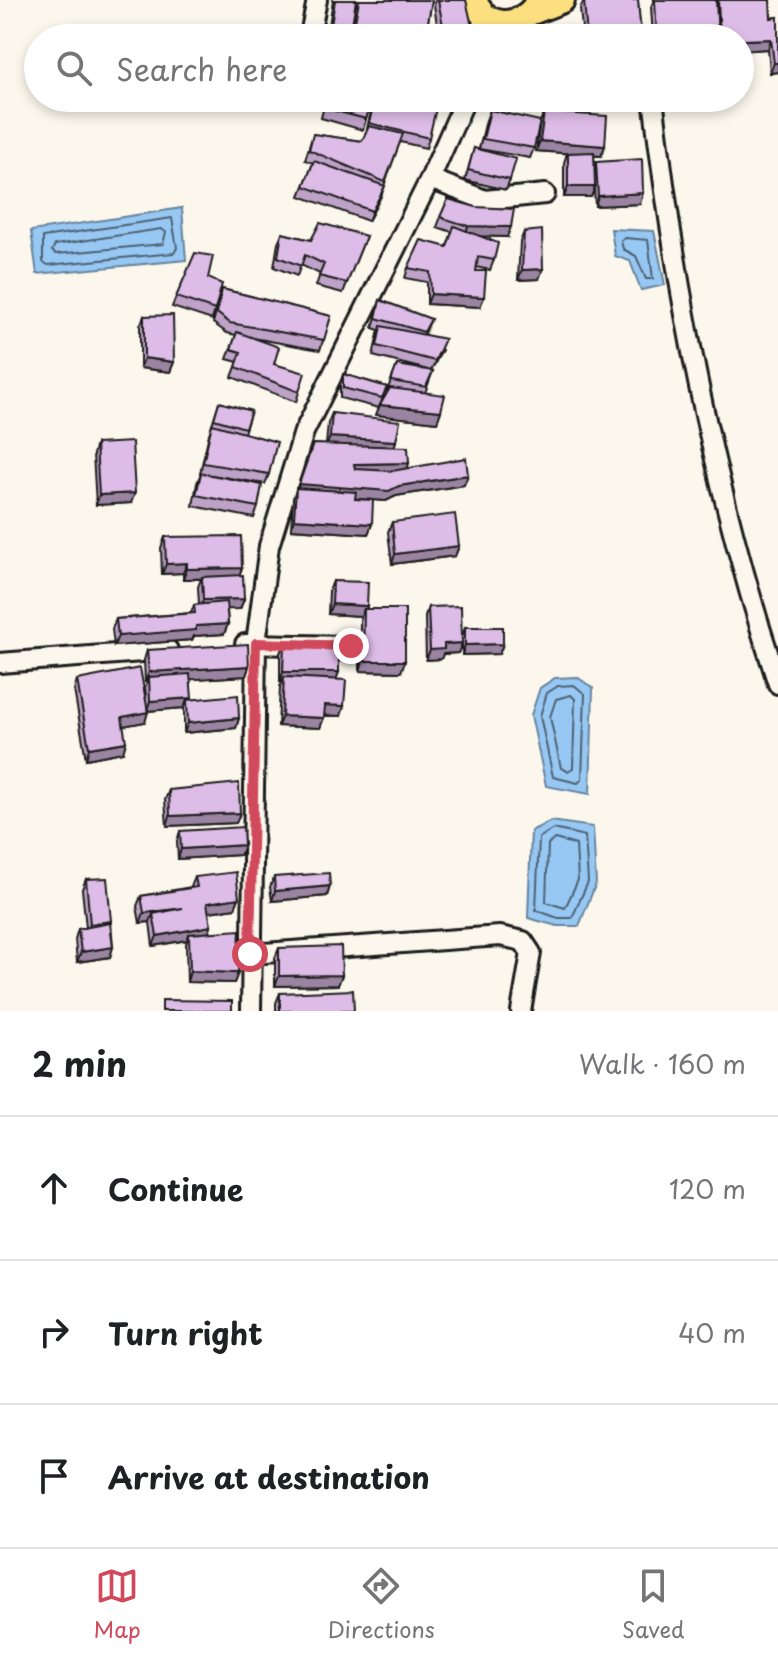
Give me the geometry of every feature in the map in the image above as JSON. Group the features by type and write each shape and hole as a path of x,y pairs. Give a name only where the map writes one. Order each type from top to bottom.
{"main road":[{"path":"479,18 504,24 562,0"}],"street":[{"path":"312,24 317,0"},
{"path":"643,0 646,24"},
{"path":"251,1011 256,643 269,546 304,432 430,179 460,112"},
{"path":"655,112 665,209 686,334 733,525 778,684"},
{"path":"430,179 485,200 545,194"},
{"path":"226,646 256,643 351,646"},
{"path":"0,663 195,648"},
{"path":"250,954 500,936 523,941 531,953 521,1011"}],"water":[{"path":"182,208 186,260 37,274 31,231"},
{"path":"611,229 654,231 665,285 641,290 630,261 615,256"},
{"path":"577,677 593,688 590,794 546,786 531,715 540,688 555,678"},
{"path":"551,821 593,827 596,883 579,926 557,926 528,918 531,831"}],"building":[{"path":"335,0 356,0 352,24 331,24"},
{"path":"359,0 432,0 428,24 355,24"},
{"path":"438,0 466,0 472,24 443,24"},
{"path":"584,0 638,0 640,24 586,24"},
{"path":"655,0 716,0 717,24 656,24"},
{"path":"718,0 770,0 771,18 778,17 778,63 774,63 771,39 754,40 754,24 719,24"},
{"path":"339,112 368,112 366,119"},
{"path":"372,112 435,112 429,138 369,123"},
{"path":"490,112 540,121 534,148 483,139"},
{"path":"544,112 607,116 605,146 540,141"},
{"path":"369,126 403,134 385,182 309,150 313,134 362,141"},
{"path":"474,148 516,159 510,180 468,170"},
{"path":"594,152 595,187 568,187 568,153"},
{"path":"642,159 643,193 598,196 596,162"},
{"path":"314,161 385,186 372,211 304,186"},
{"path":"448,199 476,207 514,209 511,227 468,226 440,217"},
{"path":"320,223 366,236 347,283 319,276 324,264 305,255 301,266 278,257 282,233 311,240"},
{"path":"454,226 498,243 494,260 478,257 476,271 486,271 484,297 431,294 430,272 408,268 421,240 447,247"},
{"path":"542,230 543,269 522,270 524,232"},
{"path":"195,253 213,256 208,278 222,284 215,310 176,297"},
{"path":"222,289 331,316 324,340 230,323 217,313"},
{"path":"380,300 431,319 424,332 376,318"},
{"path":"173,315 174,362 144,358 144,316"},
{"path":"381,326 445,339 435,361 377,346"},
{"path":"237,332 279,347 274,364 305,373 299,392 236,367 241,352 231,349"},
{"path":"397,365 433,371 426,387 391,381"},
{"path":"343,374 387,387 382,398 343,388"},
{"path":"390,388 445,395 441,411 380,405"},
{"path":"219,402 251,411 245,428 214,419"},
{"path":"332,413 400,421 396,441 330,437"},
{"path":"212,424 277,442 269,474 203,463"},
{"path":"132,442 135,493 99,495 96,444"},
{"path":"313,444 408,447 409,463 354,464 355,469 392,471 466,458 468,475 399,486 389,491 299,484"},
{"path":"201,473 262,485 258,507 196,495"},
{"path":"296,488 356,492 355,499 373,500 372,524 294,519"},
{"path":"455,514 459,546 395,554 392,522"},
{"path":"241,536 242,568 187,569 187,563 166,564 165,537"},
{"path":"243,575 244,599 203,600 202,577"},
{"path":"333,581 368,582 367,606 332,604"},
{"path":"226,602 228,624 196,626 196,630 118,636 116,619 195,613 194,605"},
{"path":"461,606 462,643 444,644 444,649 430,650 428,607"},
{"path":"364,609 405,609 405,661 363,661"},
{"path":"465,627 503,627 503,644 465,645"},
{"path":"339,642 339,672 283,672 284,643"},
{"path":"248,644 249,666 149,672 147,650"},
{"path":"140,668 148,712 122,717 126,742 89,748 77,680"},
{"path":"190,674 192,698 150,701 149,677"},
{"path":"284,677 346,680 344,706 325,705 324,718 282,716"},
{"path":"238,695 239,718 188,723 187,700"},
{"path":"239,783 240,813 170,816 169,790"},
{"path":"243,827 244,845 181,849 180,831"},
{"path":"236,872 239,898 207,903 211,926 157,936 153,914 183,908 144,913 141,896 197,887 195,877"},
{"path":"329,873 330,886 275,891 274,877"},
{"path":"107,878 111,921 90,924 86,879"},
{"path":"110,923 113,947 81,952 78,929"},
{"path":"240,930 238,973 190,971 189,934"},
{"path":"341,946 342,975 279,976 279,948"},
{"path":"353,990 354,1011 280,1011 280,993"},
{"path":"162,1000 232,1001 232,1011 162,1011"}],"route":[{"path":"250,954 256,643 351,646"}]}
